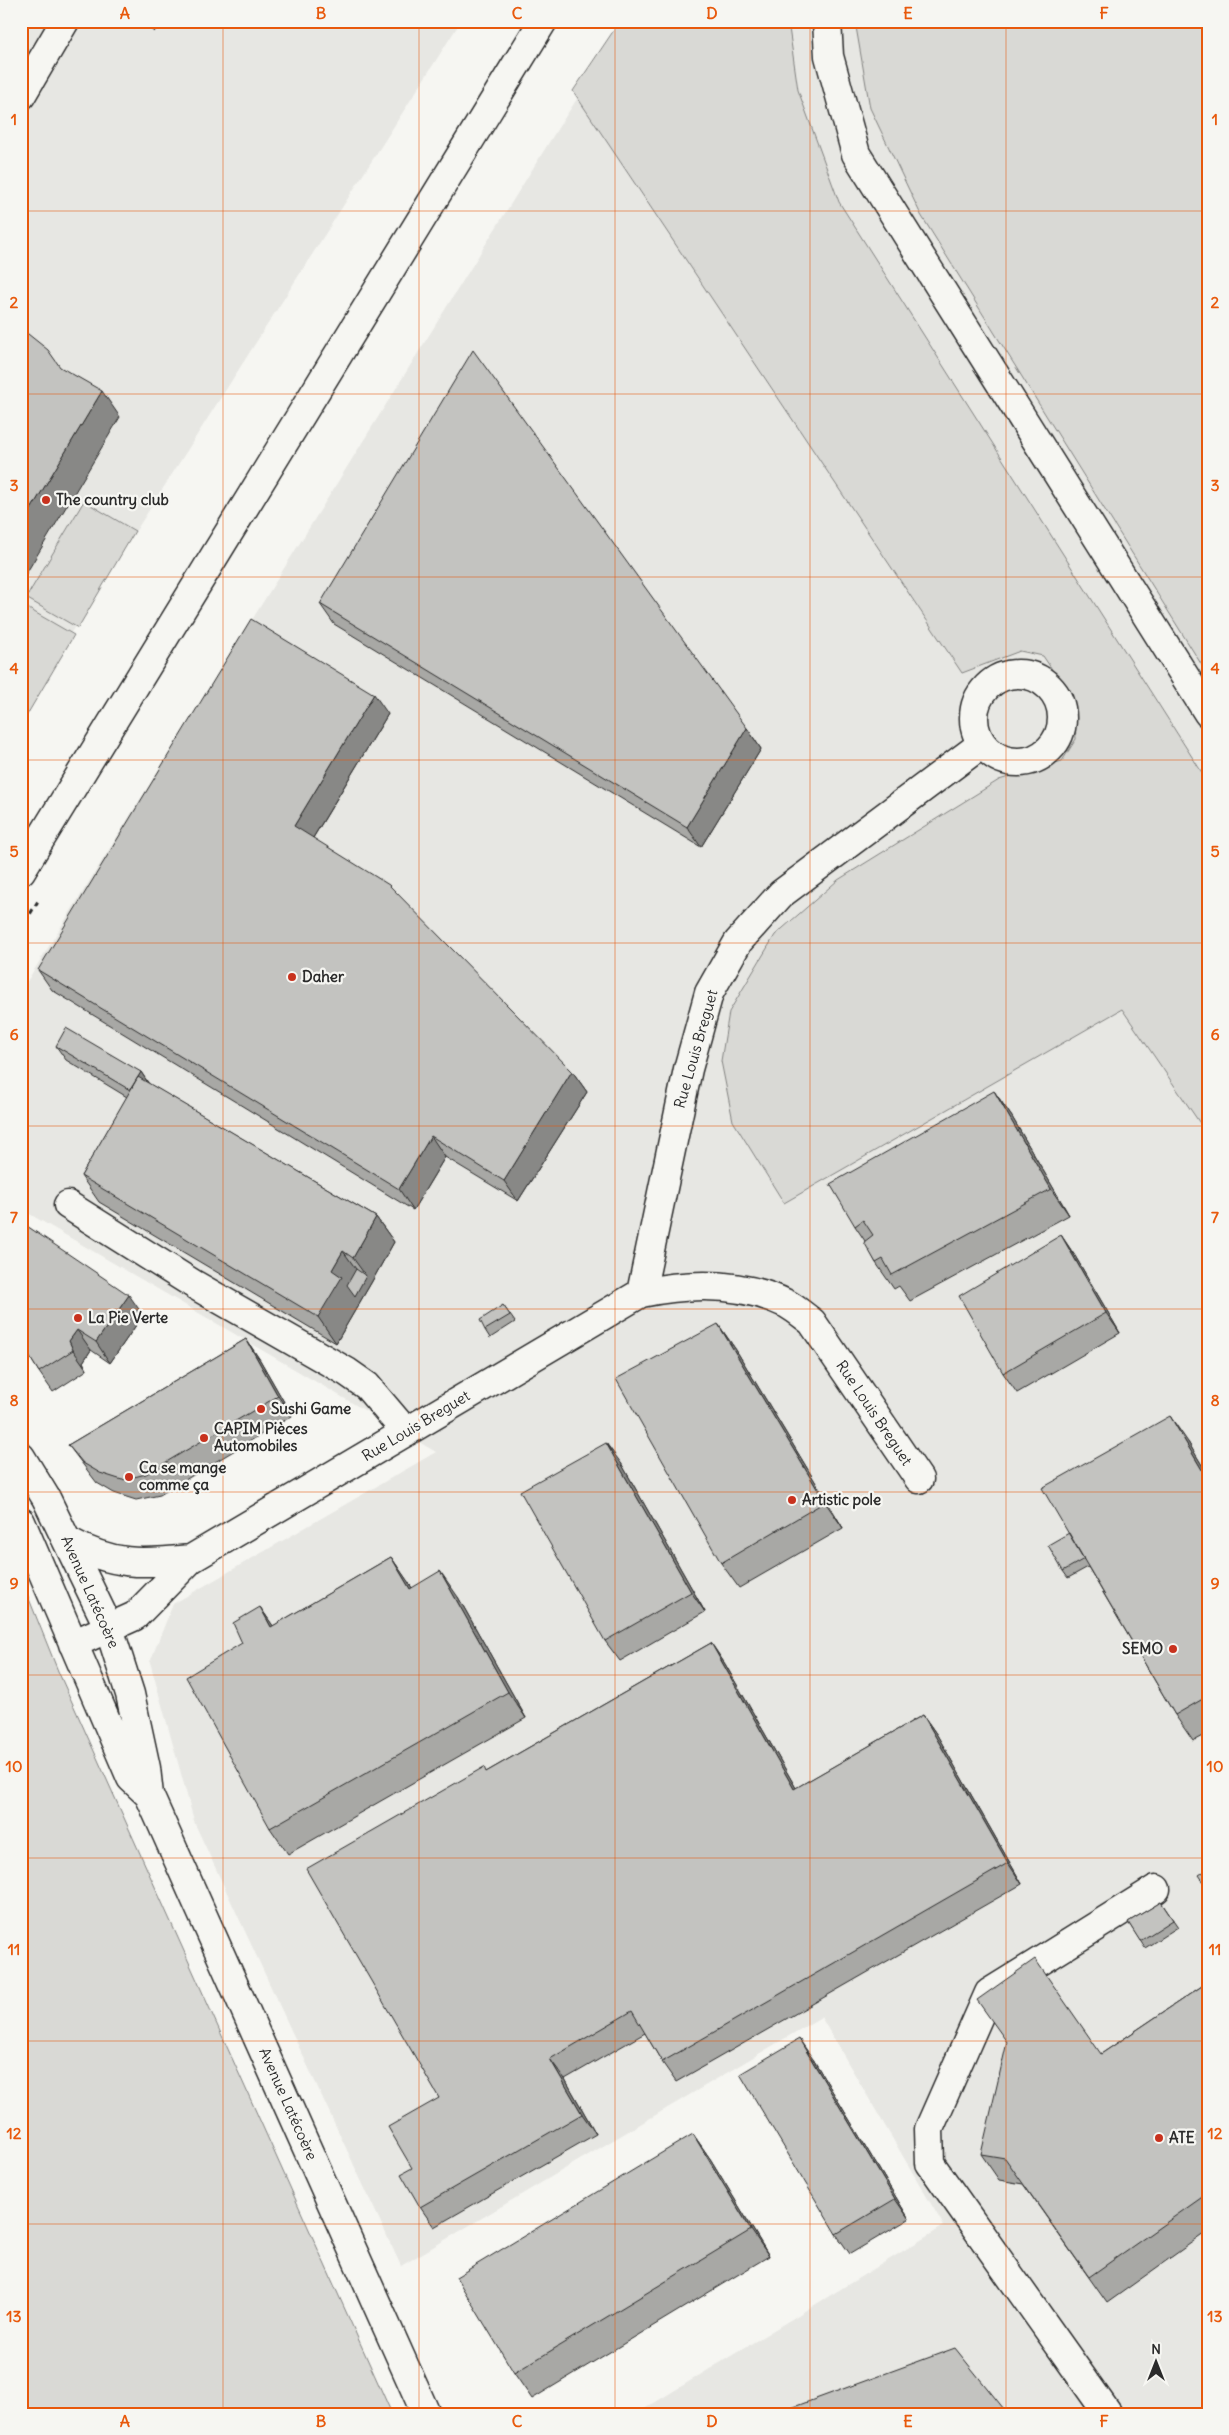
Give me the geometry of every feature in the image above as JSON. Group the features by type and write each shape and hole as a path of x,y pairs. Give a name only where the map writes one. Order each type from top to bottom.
{"street":[{"path":"21,96 65,21"},
{"path":"21,871 543,21"},
{"path":"827,21 829,56 856,154 1208,713"},
{"name":"Rue Louis Breguet","path":"641,1293 690,1060 709,993 738,942 781,894 982,744"},
{"path":"68,1205 195,1285 347,1372 367,1386 406,1432"},
{"name":"Rue Louis Breguet","path":"73,1644 135,1616 191,1560 641,1293 674,1286 702,1285 731,1288 787,1304 812,1322 920,1479"},
{"name":"Avenue Latécoère","path":"21,1457 46,1498 109,1628 130,1694 146,1768 149,1795 426,2414"},
{"name":"Avenue Latécoère","path":"21,1522 131,1778 149,1795"},
{"name":"Rue Louis Breguet","path":"68,1541 84,1550 121,1561 140,1564 191,1560"},
{"path":"1108,2414 930,2164 929,2129 989,1993 1156,1889"}],"shaded area":[{"path":"21,21 461,21 21,711"},
{"path":"620,21 788,21 798,90 839,202 1208,782 1208,1135 1122,1009 784,1203 733,1121 721,1061 729,1012 775,935 838,880 999,780 1062,761 1076,739 1074,702 1043,656 1020,651 962,673 573,91"},
{"path":"628,21 1208,21 1208,2414 636,2414 944,2226 821,2017 401,2266 195,1824 150,1662 173,1604 436,1452 21,1209 21,991 558,128"},
{"path":"855,21 1208,21 1208,675 921,215 870,108"},
{"path":"84,501 135,531 78,628 26,598"},
{"path":"21,606 74,635 21,725"},
{"path":"21,1579 58,1671 392,2414 21,2414"}],"building":[{"path":"21,331 28,334 48,350 60,367 102,391 21,526"},
{"path":"473,350 747,728 687,827 320,604"},
{"path":"251,619 374,694 294,826 389,885 572,1071 504,1181 431,1136 399,1189 38,970"},
{"path":"66,1028 141,1072 130,1090 56,1046"},
{"path":"138,1077 376,1217 353,1258 343,1251 332,1270 342,1277 318,1317 81,1176"},
{"path":"994,1091 1051,1189 892,1275 883,1259 876,1263 864,1242 873,1235 863,1220 855,1226 830,1184"},
{"path":"21,1222 129,1295 96,1342 77,1330 69,1341 73,1350 39,1372 21,1343 21,1299 24,1295 21,1293"},
{"path":"1061,1235 1106,1313 1003,1373 959,1296"},
{"path":"356,1269 366,1276 355,1296 347,1285"},
{"path":"503,1305 510,1315 485,1330 480,1320"},
{"path":"718,1324 825,1502 721,1563 616,1379"},
{"path":"246,1339 278,1396 146,1474 122,1480 100,1473 83,1463 68,1445"},
{"name":"SEMO","path":"1170,1416 1208,1480 1208,1696 1175,1715 1042,1488"},
{"path":"606,1443 691,1592 605,1641 520,1491"},
{"path":"1069,1533 1084,1559 1063,1571 1048,1545"},
{"path":"391,1557 410,1589 440,1571 508,1692 270,1828 186,1677 242,1643 233,1623 260,1607 271,1627"},
{"path":"711,1643 794,1789 923,1715 1008,1863 662,2062 632,2011 550,2059 582,2114 420,2207 401,2174 412,2168 388,2127 439,2098 306,1869 484,1767 486,1772"},
{"path":"1208,1869 1208,1888 1199,1875"},
{"path":"1161,1902 1173,1920 1140,1941 1128,1922"},
{"path":"1035,1959 1101,2054 1208,1982 1208,2193 1089,2277 1005,2158 981,2154 1007,2042 977,2000"},
{"path":"799,2039 895,2199 836,2234 740,2074"},
{"path":"693,2134 751,2230 514,2373 456,2277"},
{"path":"955,2348 1008,2414 793,2414 791,2408"}],"place":[{"name":"The country club","path":"46,500"},
{"name":"Daher","path":"292,977"},
{"name":"La Pie Verte","path":"78,1318"},
{"name":"Sushi Game","path":"261,1409"},
{"name":"CAPIM Pièces Automobiles","path":"204,1438"},
{"name":"Ca se mange comme ça","path":"129,1477"},
{"name":"Artistic pole","path":"792,1500"},
{"name":"SEMO","path":"1173,1649"},
{"name":"ATE","path":"1159,2138"}]}
